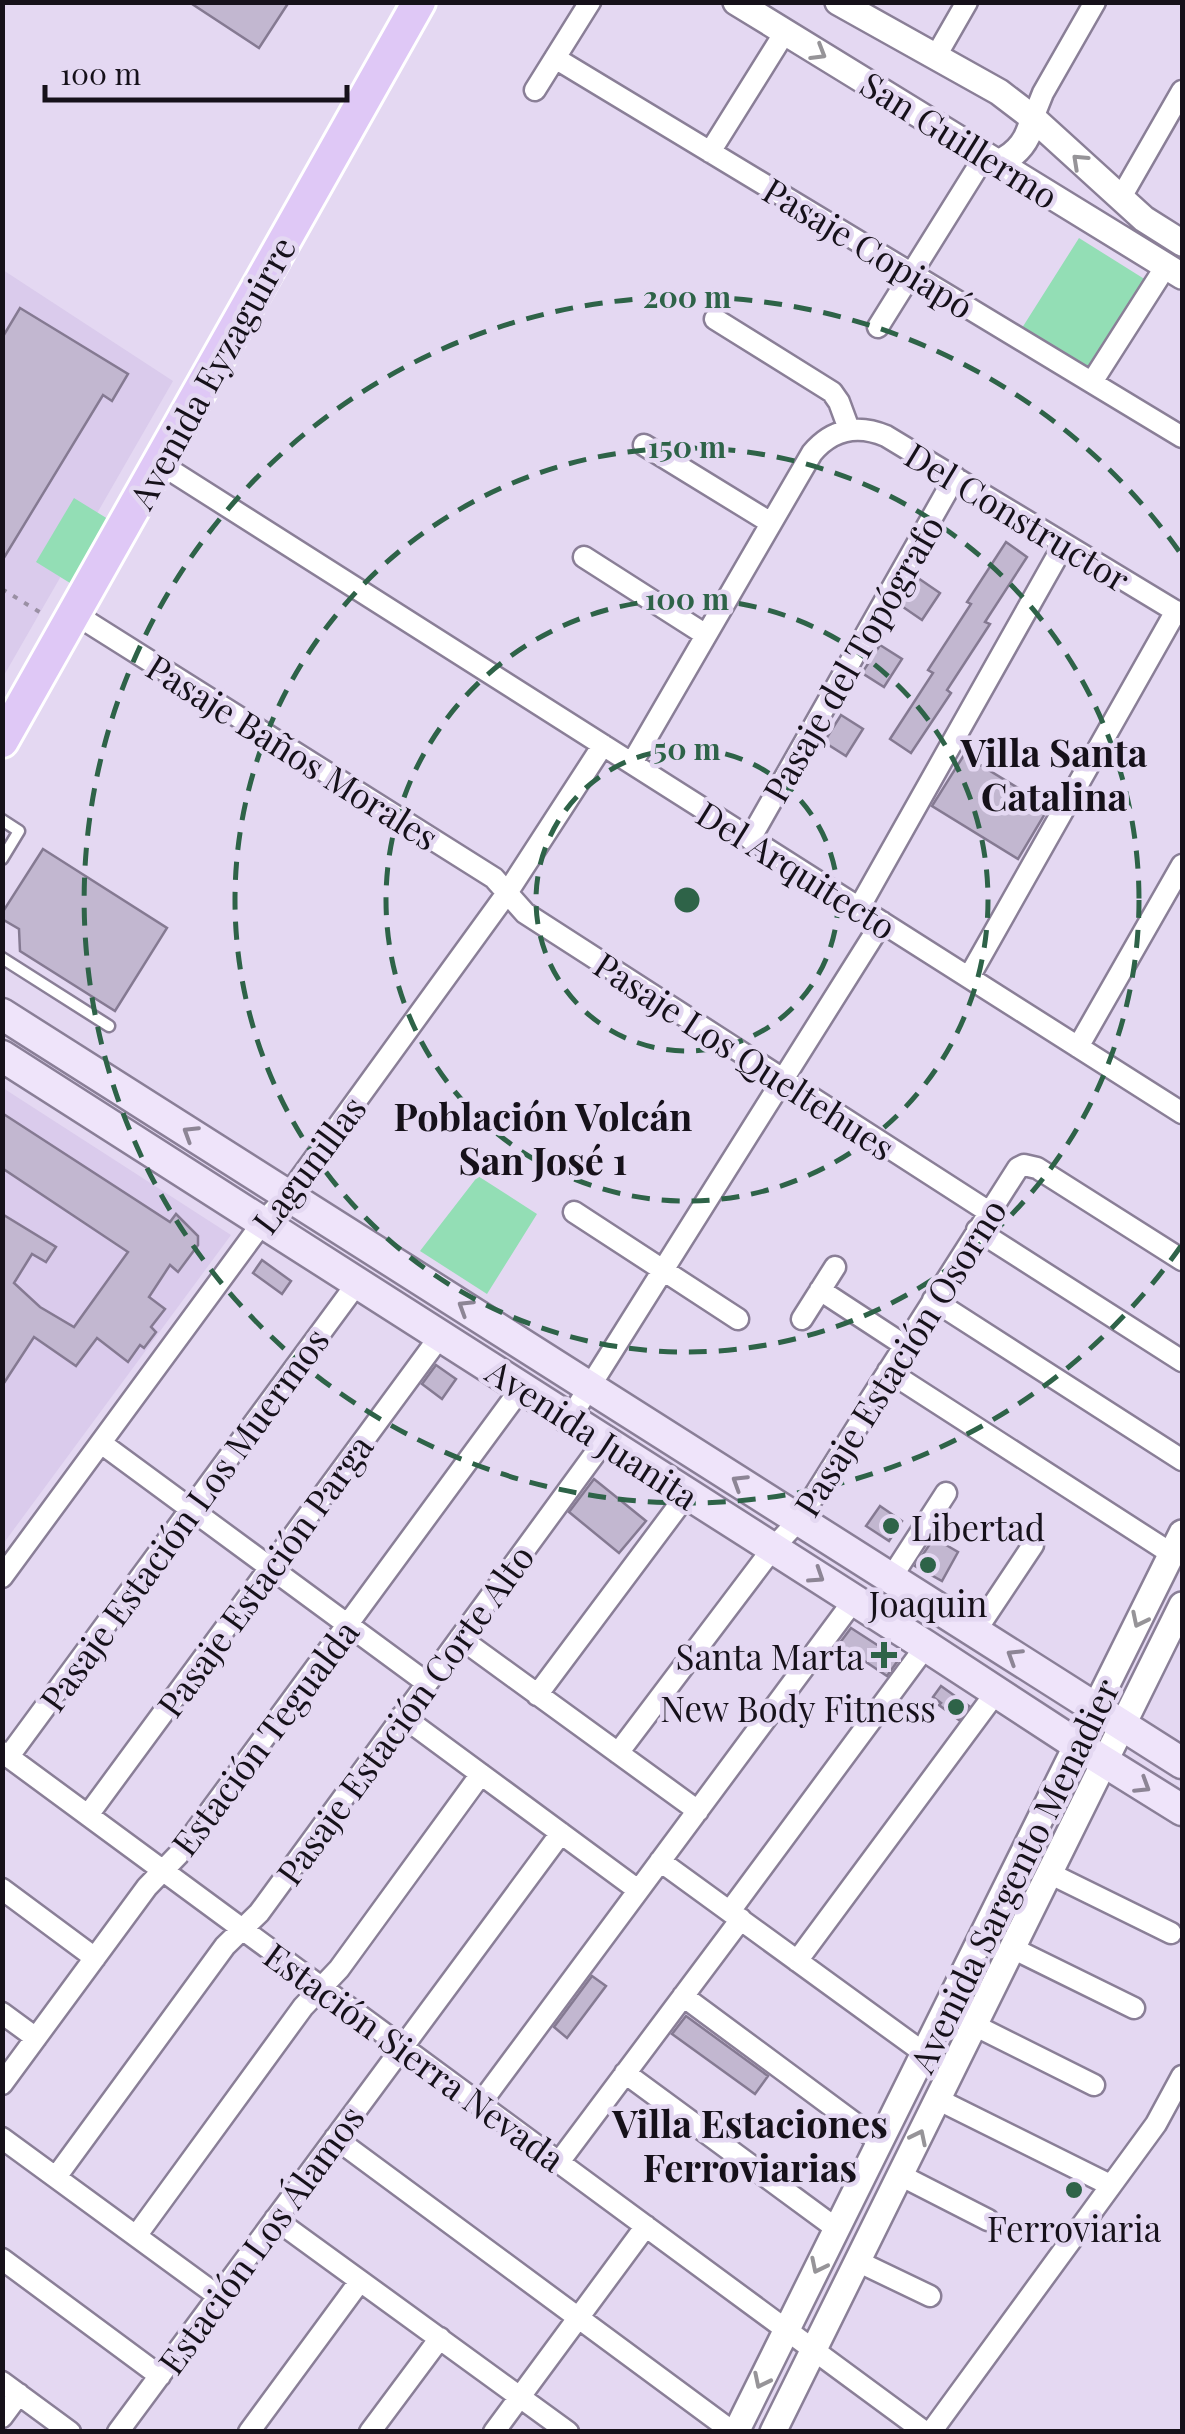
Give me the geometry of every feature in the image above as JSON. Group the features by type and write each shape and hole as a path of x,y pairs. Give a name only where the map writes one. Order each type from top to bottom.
{"main road":[{"name":"Avenida Eyzaguirre","path":"2,741 419,2"},
{"name":"Avenida Juanita","path":"2,1014 1182,1762"},
{"name":"Avenida Juanita","path":"2,1056 1182,1810"}],"street":[{"path":"535,90 590,2"},
{"name":"San Guillermo","path":"736,2 1174,271"},
{"path":"936,56 968,2"},
{"path":"878,326 910,272 993,158 1009,158 1023,145 1043,94 1095,2"},
{"name":"San Guillermo","path":"840,3 999,92 1144,219 1182,243"},
{"path":"710,152 784,32"},
{"name":"Pasaje Copiapó","path":"555,58 1182,437"},
{"path":"1120,199 1182,96"},
{"path":"1092,382 1174,271"},
{"path":"632,764 812,452 828,437 849,430 832,392 715,319"},
{"name":"Del Constructor","path":"849,430 862,429 886,436 1179,613"},
{"path":"644,445 771,523"},
{"name":"Del Arquitecto","path":"159,463 1182,1113"},
{"name":"Pasaje del Topógrafo","path":"750,839 955,478"},
{"path":"859,908 1064,544"},
{"path":"584,556 706,635"},
{"path":"969,978 1179,613"},
{"name":"Pasaje Baños Morales","path":"75,614 494,878 506,892"},
{"name":"Lagunillas","path":"2,1577 264,1222 288,1195 506,892 603,745"},
{"path":"1078,1047 1182,865"},
{"name":"Pasaje Los Queltehues","path":"506,892 524,913 783,1080 1182,1361"},
{"path":"570,1418 882,922"},
{"name":"Pasaje Estación Osorno","path":"618,1753 773,1548 799,1520 859,1424 864,1408 1014,1174 1024,1166 1037,1168 1182,1260"},
{"path":"574,1212 738,1319"},
{"path":"802,1319 836,1266"},
{"name":"Pasaje Estación Los Muermos","path":"6,1754 358,1282"},
{"path":"820,1290 904,1345"},
{"path":"933,1300 1182,1460"},
{"name":"Pasaje Estación Parga","path":"88,1815 440,1336"},
{"path":"888,1371 1177,1543"},
{"name":"Estación Tegualda","path":"2,2084 146,1887 178,1855 522,1388"},
{"name":"Pasaje Estación Corte Alto","path":"56,2177 225,1946 258,1913 605,1440"},
{"path":"101,1443 427,1683"},
{"path":"891,1578 946,1493"},
{"path":"538,1695 688,1494"},
{"name":"Avenida Sargento Menadier","path":"772,2432 1104,1761 1109,1716 1177,1543"},
{"path":"976,1632 1033,1545"},
{"path":"480,2104 854,1600"},
{"name":"Avenida Sargento Menadier","path":"734,2432 1076,1744 1109,1716 1182,1604"},
{"path":"460,1638 698,1810"},
{"path":"559,2162 683,1996 926,1646"},
{"path":"797,1960 997,1691"},
{"path":"402,1716 638,1890"},
{"name":"Estación Sierra Nevada","path":"6,1754 928,2432"},
{"path":"136,2236 480,1774"},
{"name":"Estación Los Álamos","path":"118,2432 561,1833"},
{"path":"660,1860 924,2053"},
{"path":"1049,1873 1171,1933"},
{"path":"2,1890 94,1958"},
{"path":"1012,1948 1134,2008"},
{"path":"683,1996 880,2142"},
{"path":"2,2013 36,2038"},
{"path":"974,2025 1094,2085"},
{"path":"626,2073 837,2229"},
{"path":"928,2432 1156,2124 1182,2076"},
{"path":"938,2099 1110,2186"},
{"path":"2,2138 218,2296"},
{"path":"335,2138 734,2432"},
{"path":"900,2175 988,2220"},
{"path":"275,2219 568,2432"},
{"path":"494,2432 646,2226"},
{"path":"2,2259 160,2376"},
{"path":"857,2261 930,2296"},
{"path":"248,2432 360,2280"},
{"path":"370,2432 440,2338"},
{"path":"2,2417 11,2388 70,2432"}],"lane":[{"path":"2,820 19,831 2,859"},
{"path":"2,958 108,1026"}],"path":[{"path":"2,589 38,611"}],"shaded area":[{"path":"3,270 173,381 3,677"},
{"path":"3,1088 231,1235 3,1544"}],"green space":[{"path":"1079,238 1146,280 1089,369 1022,328"},
{"path":"74,498 108,519 70,583 36,562"},
{"path":"478,1176 537,1214 487,1294 420,1251"}],"building":[{"path":"189,2 289,2 259,48"},
{"path":"20,308 128,374 112,401 103,395 2,561 2,338"},
{"path":"1006,542 1027,557 947,690 951,693 911,753 890,739 933,673 928,670"},
{"path":"918,578 940,593 922,620 900,605"},
{"path":"880,645 902,659 884,687 862,673"},
{"path":"841,715 863,729 846,756 824,742"},
{"path":"964,755 1049,807 1018,859 932,806"},
{"path":"43,849 167,928 115,1011 20,951 19,929 2,919 2,913"},
{"path":"2,1113 170,1222 176,1214 198,1236 198,1245 178,1272 170,1265 149,1297 165,1309 151,1327 156,1332 128,1362 97,1338 76,1366 34,1337 2,1386 2,1214 56,1247 46,1262 32,1254 14,1283 40,1307 74,1327 128,1252 2,1168"},
{"path":"262,1260 291,1281 282,1294 253,1273"},
{"path":"436,1365 456,1379 442,1399 422,1384"},
{"path":"594,1479 646,1521 619,1553 569,1512"},
{"path":"880,1506 902,1521 889,1541 866,1526"},
{"path":"934,1538 958,1552 942,1581 915,1566"},
{"path":"851,1628 899,1659 887,1676 839,1644"},
{"name":"New Body Fitness","path":"941,1686 969,1706 959,1720 933,1697"},
{"path":"592,1976 606,1986 567,2038 554,2027"},
{"path":"686,2016 768,2076 755,2094 672,2034"}],"place":[{"name":"Libertad","path":"891,1526"},
{"name":"Joaquin","path":"928,1565"},
{"name":"Santa Marta","path":"884,1655"},
{"name":"New Body Fitness","path":"956,1707"},
{"name":"Ferroviaria","path":"1074,2190"}],"district":[{"name":"Villa Santa Catalina","path":"1054,773"},
{"name":"Población Volcán San José 1","path":"543,1137"},
{"name":"Villa Estaciones Ferroviarias","path":"750,2144"}]}
